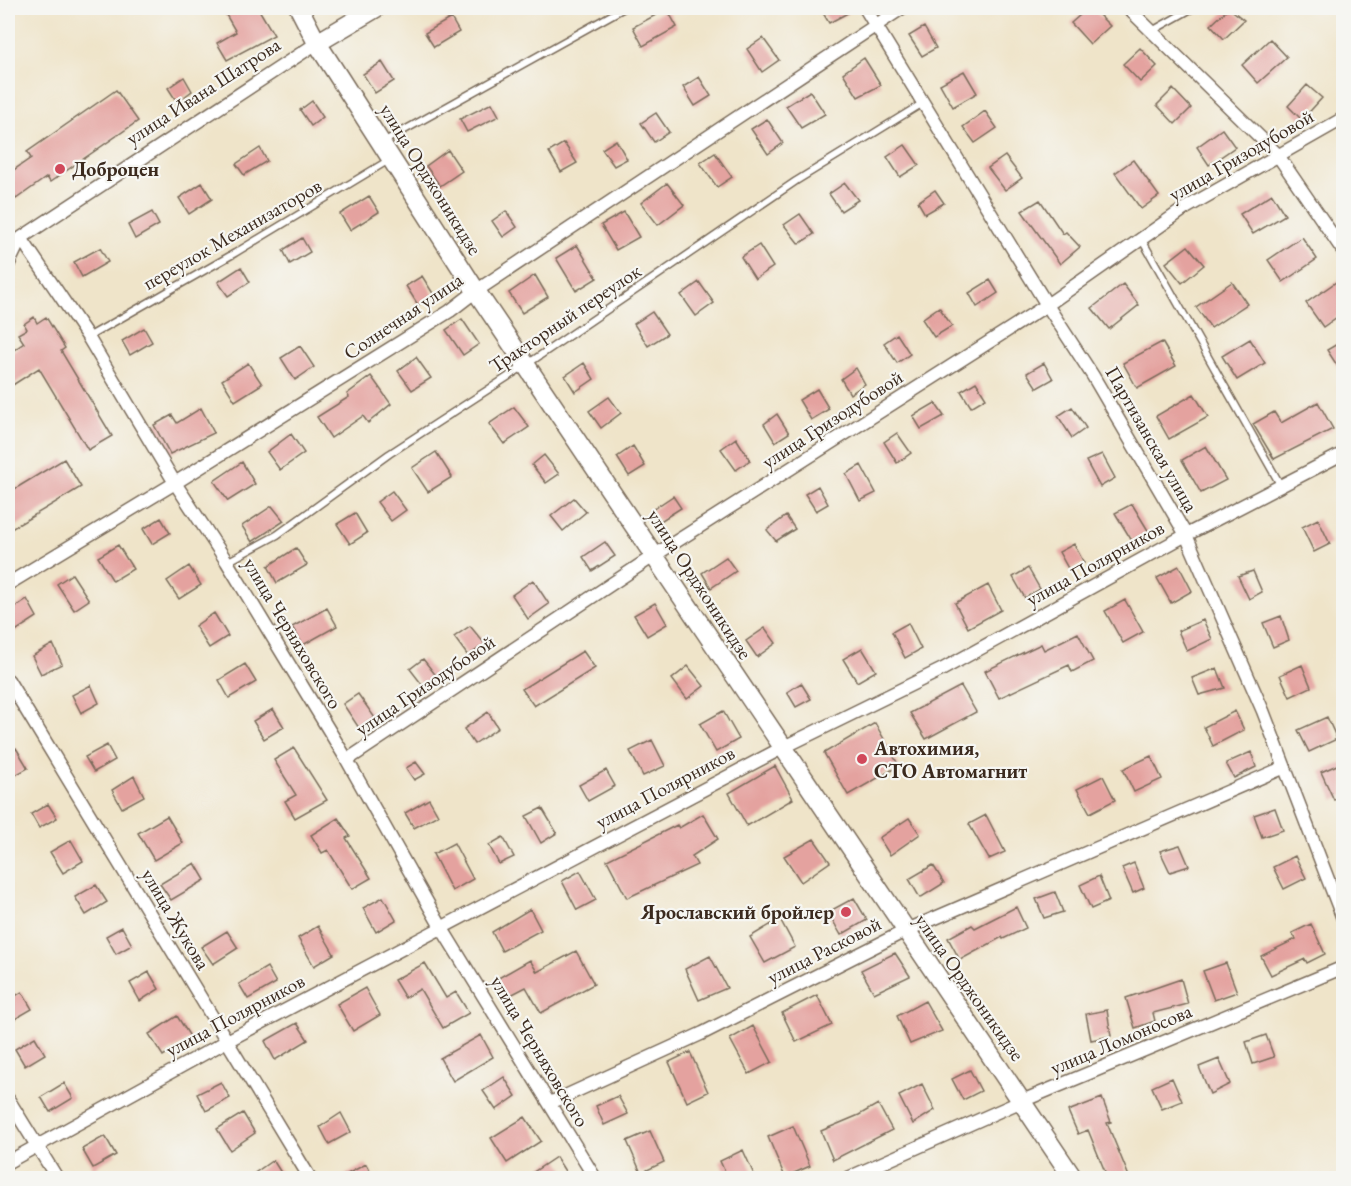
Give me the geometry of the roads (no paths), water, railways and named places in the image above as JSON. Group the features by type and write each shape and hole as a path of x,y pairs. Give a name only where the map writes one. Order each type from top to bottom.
{"main road":[{"name":"улица Орджоникидзе","path":"299,8 317,43 476,291 1073,1179"},
{"name":"улица Ивана Шатрова","path":"317,43 376,8"}],"street":[{"name":"Партизанская улица","path":"865,8 1093,376 1186,535 1285,767 1344,921"},
{"name":"Солнечная улица","path":"8,584 175,483 450,311 476,291 902,8"},
{"path":"1128,8 1277,154 1344,252"},
{"name":"улица Ивана Шатрова","path":"21,238 317,43"},
{"name":"улица Гризодубовой","path":"347,760 655,555 1047,305 1184,209 1277,154 1344,118"},
{"path":"8,265 21,238"},
{"name":"улица Черняховского","path":"21,238 88,337 175,483 347,760 441,927 595,1179"},
{"name":"улица Полярников","path":"8,1162 227,1041 441,927 782,748 943,669 1186,535 1344,453"},
{"name":"улица Жукова","path":"8,680 310,1179"},
{"name":"улица Расковой","path":"549,1102 703,1033 905,931 1285,767"},
{"name":"улица Ломоносова","path":"848,1179 1022,1101 1344,967"},
{"path":"8,1099 57,1179"}],"lane":[{"name":"переулок Механизаторов","path":"88,337 236,253 387,151 624,8"},
{"path":"1152,32 1193,8"},
{"name":"Тракторный переулок","path":"226,562 277,535 389,454 526,365 796,181 923,102"},
{"path":"8,247 21,238"},
{"path":"1142,240 1281,486"}],"place":[{"name":"Доброцен","path":"60,169"},
{"name":"Автохимия, СТО Автомагнит","path":"862,759"},
{"name":"Ярославский бройлер","path":"846,912"}]}
